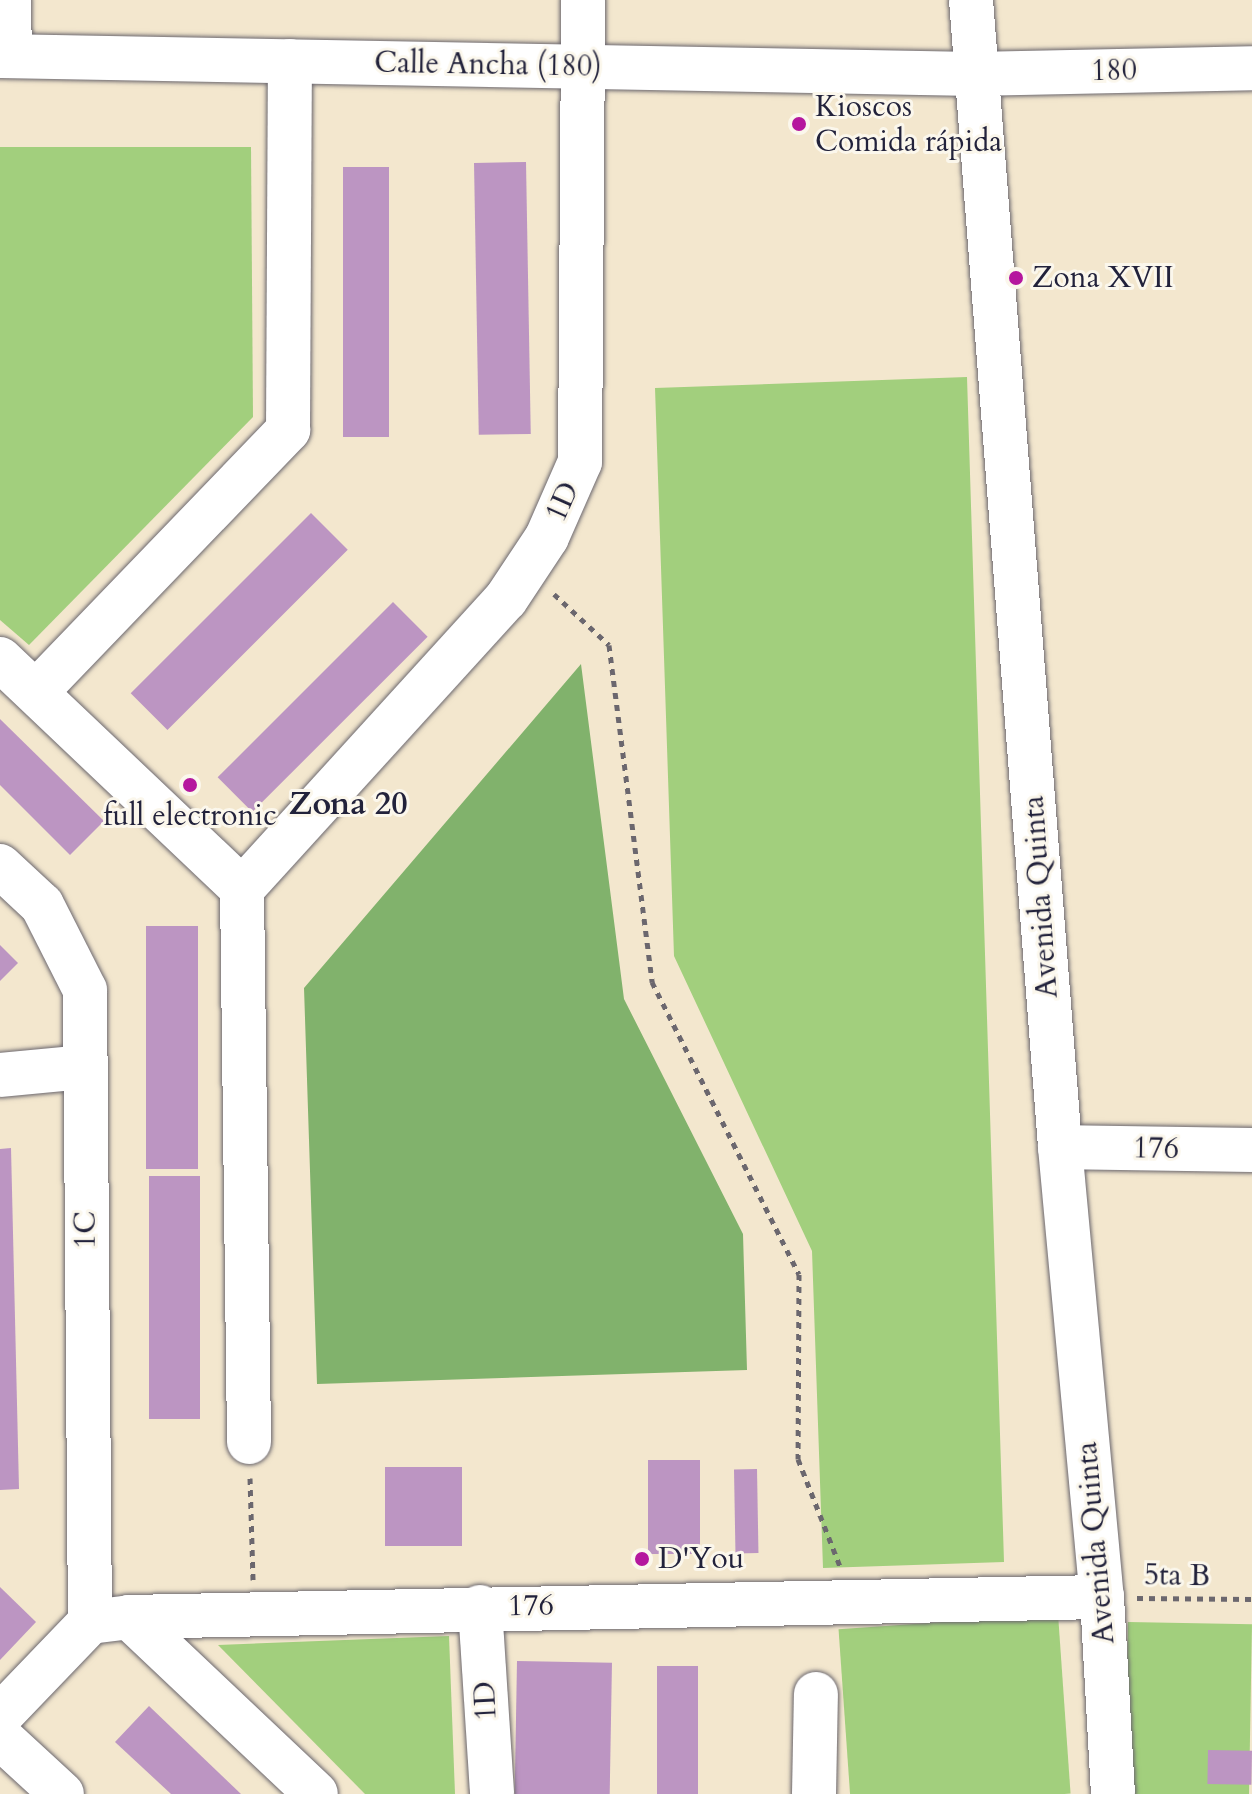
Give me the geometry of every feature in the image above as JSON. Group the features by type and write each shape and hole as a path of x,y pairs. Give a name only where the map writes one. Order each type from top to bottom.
{"street":[{"path":"5,56 9,0"},
{"name":"1D","path":"242,889 506,599 527,568 580,462 583,0"},
{"name":"Avenida Quinta","path":"971,0 1060,1147 1102,1597 1113,1794"},
{"name":"Calle Ancha (180)","path":"5,56 975,74"},
{"path":"36,692 288,430 290,61"},
{"name":"180","path":"975,74 1252,68"},
{"path":"0,659 242,889 249,1442"},
{"name":"1C","path":"0,866 42,905 85,990 85,1067 109,1620"},
{"path":"0,1075 85,1067"},
{"name":"176","path":"1060,1147 1252,1150"},
{"name":"176","path":"109,1620 480,1607 1102,1597"},
{"name":"1D","path":"480,1607 492,1794"},
{"path":"0,1716 109,1620 316,1794"},
{"path":"814,1794 816,1694"},
{"path":"0,1737 62,1794"}],"path":[{"path":"527,568 609,645 652,982 799,1274 798,1459 854,1601"},
{"path":"249,1442 253,1613"},
{"name":"5ta B","path":"1102,1597 1252,1599"}],"green space":[{"path":"0,147 251,147 253,417 29,645 0,620"},
{"path":"967,377 1004,1562 823,1568 812,1251 674,956 655,388"},
{"path":"581,664 624,999 743,1234 747,1370 317,1384 304,988"},
{"path":"1058,1614 1071,1794 850,1794 839,1629"},
{"path":"1128,1622 1252,1624 1249,1794 1125,1794"},
{"path":"449,1636 455,1794 365,1794 218,1645"}],"building":[{"path":"526,162 531,434 479,435 474,163"},
{"path":"343,167 389,167 389,437 343,437"},
{"path":"311,513 348,550 167,730 131,693"},
{"path":"393,602 428,637 252,812 218,777"},
{"path":"0,719 104,821 70,855 0,785"},
{"path":"146,926 198,926 198,1169 146,1169"},
{"path":"0,945 18,963 0,981"},
{"path":"11,1148 19,1489 0,1490 0,1149"},
{"path":"149,1176 200,1176 200,1419 149,1419"},
{"path":"648,1460 700,1460 700,1554 648,1554"},
{"path":"385,1467 462,1467 462,1546 385,1546"},
{"path":"734,1469 757,1469 758,1553 735,1553"},
{"path":"0,1587 36,1622 0,1660"},
{"path":"517,1661 612,1663 610,1794 515,1794"},
{"path":"657,1666 698,1666 698,1794 657,1794"},
{"path":"149,1706 241,1794 171,1794 115,1742"},
{"path":"1208,1750 1252,1751 1251,1785 1207,1784"}],"place":[{"name":"Kioscos Comida rápida","path":"799,124"},
{"name":"Zona XVII","path":"1016,278"},
{"name":"full electronic","path":"190,785"},
{"name":"D'You","path":"642,1559"}],"district":[{"name":"Zona 20","path":"348,804"}]}
